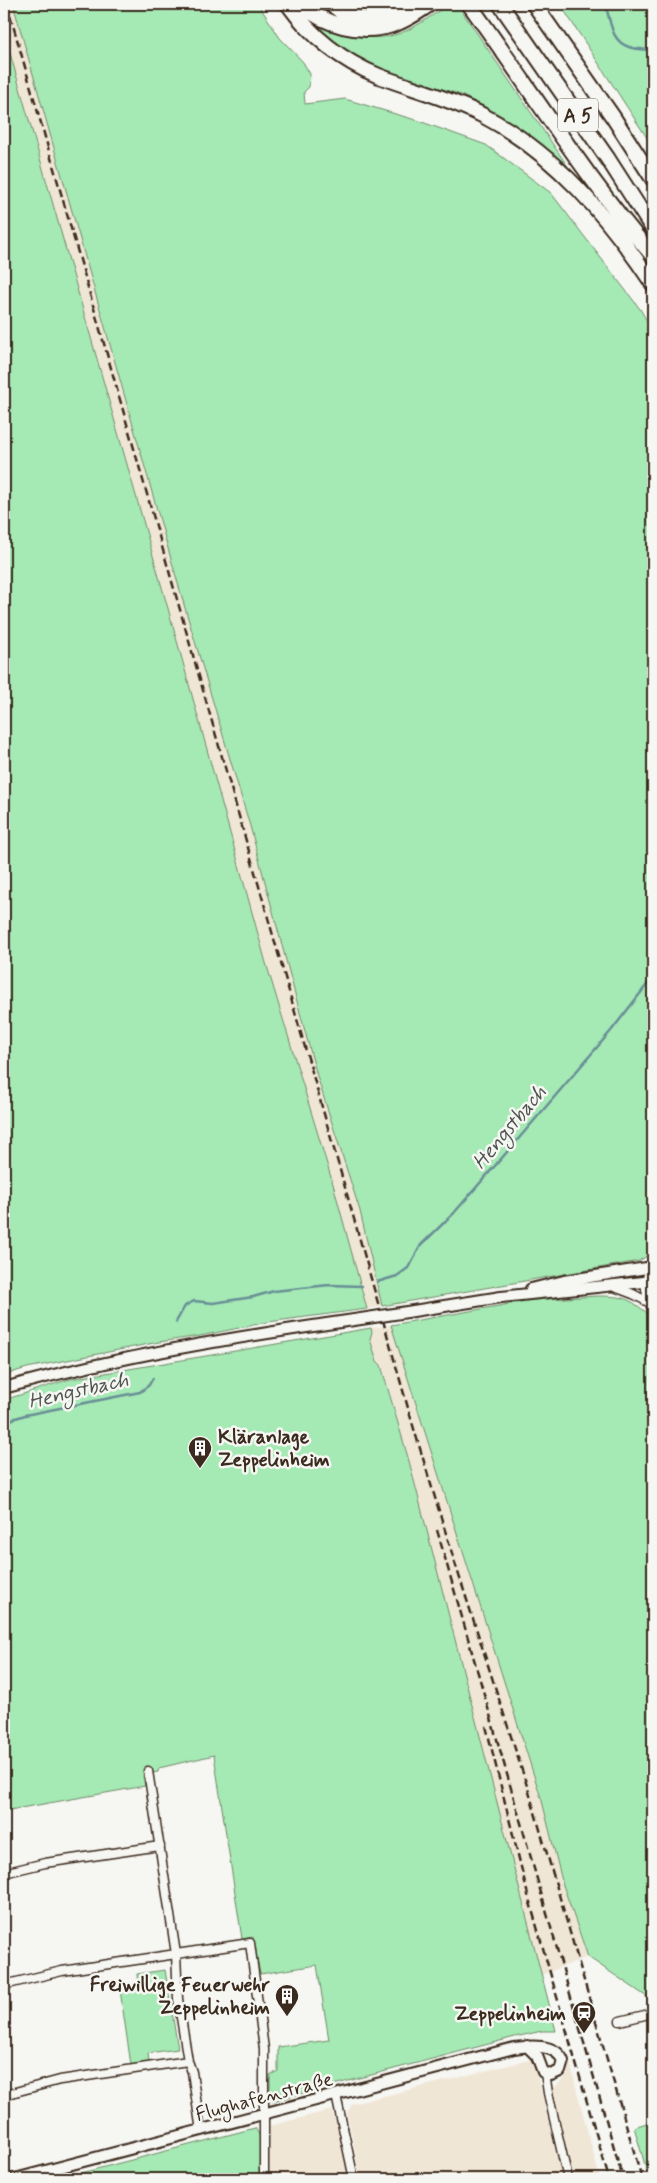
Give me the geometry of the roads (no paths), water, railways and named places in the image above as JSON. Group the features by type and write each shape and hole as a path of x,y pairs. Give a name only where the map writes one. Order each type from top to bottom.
{"highway":[{"path":"288,4 312,34 350,62 378,76 481,114 541,154 621,238"},
{"path":"300,4 327,21 359,29 392,25 430,4"},
{"path":"332,4 356,18 369,20 396,14 413,4"},
{"path":"469,4 617,214 653,256"},
{"name":"A 5","path":"500,4 608,159 653,229"},
{"name":"A 5","path":"534,4 613,117 653,179"},
{"path":"585,170 621,238 653,284"}],"main road":[{"path":"501,1297 564,1281 653,1269"},
{"path":"4,1388 87,1366 193,1344 501,1297 649,1281"},
{"path":"525,2046 536,2054 541,2069 545,2073"},
{"name":"Flughafenstraße","path":"15,2179 525,2046 542,2047 560,2056 563,2064 560,2071 554,2074 545,2073"}],"street":[{"path":"651,1307 645,1292 653,1269"},
{"path":"610,1285 633,1294 651,1307"},
{"path":"148,1771 176,1954 178,1999 201,2131"},
{"path":"4,1873 45,1863 160,1846"},
{"path":"4,1985 42,1975 250,1943 263,2037 264,2179"},
{"path":"620,2021 653,2013"},
{"path":"4,2095 60,2080 188,2061"},
{"path":"545,2073 548,2094 568,2179"},
{"path":"336,2095 354,2179"}],"waterway":[{"path":"605,4 612,29 618,40 629,47 653,52"},
{"name":"Hengstbach","path":"377,1282 397,1276 408,1268 421,1245 454,1213 520,1137 611,1031 653,977"},
{"name":"Hengstbach","path":"176,1322 185,1306 194,1301 213,1303 253,1297 274,1291 329,1285 362,1286"},
{"name":"Hengstbach","path":"4,1422 25,1415 140,1392 149,1385 153,1378"}],"railway":[{"path":"7,4 414,1429 529,1792 642,2179"},
{"path":"437,1530 623,2179"},
{"path":"486,1726 529,1899 609,2179"}],"place":[{"name":"Kläranlage Zeppelinheim","path":"200,1469"},
{"name":"Freiwillige Feuerwehr Zeppelinheim","path":"287,2017"},
{"name":"Zeppelinheim","path":"584,2034"}]}
